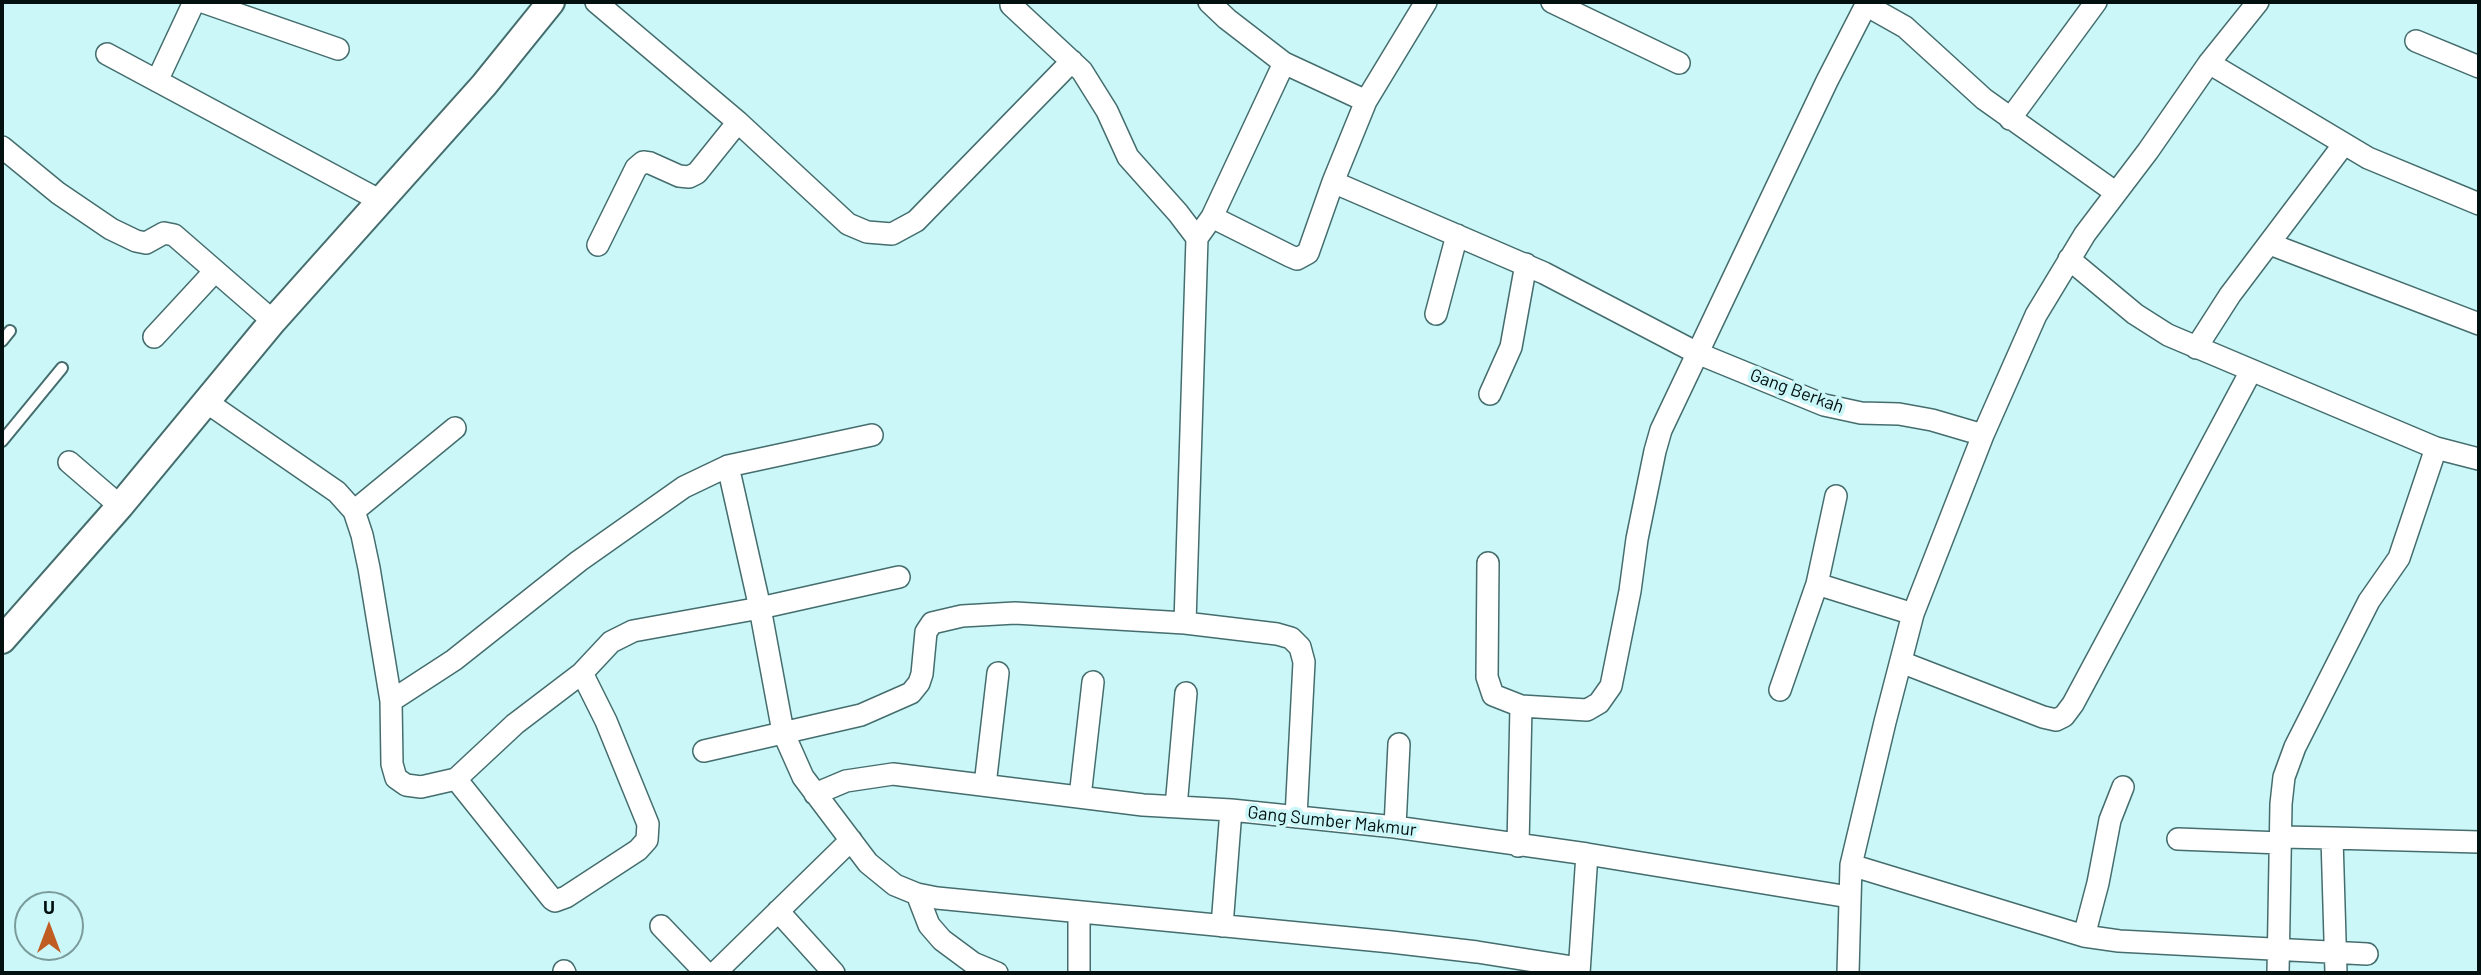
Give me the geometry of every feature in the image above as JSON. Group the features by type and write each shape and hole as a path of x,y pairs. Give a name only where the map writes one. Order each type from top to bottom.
{"street":[{"path":"157,81 194,2"},
{"path":"203,2 338,49"},
{"path":"2,640 120,506 273,321 484,85 551,2"},
{"path":"596,2 737,122 848,224 867,232 892,234 916,221 1072,61"},
{"path":"1209,2 1284,63 1366,102"},
{"path":"1212,218 1297,259 1308,253 1333,182 1366,102 1426,2"},
{"path":"1552,2 1679,63"},
{"path":"2010,119 2096,2"},
{"path":"1848,973 1851,866 1913,614 1983,435 2036,315 2069,259 2115,192 2258,2"},
{"path":"1488,563 1487,677 1493,695 1521,706 1587,709 1599,704 1611,686 1661,430 1827,81 1861,3 1905,27 1984,99 2115,192"},
{"path":"1011,5 1082,71 1101,101 1128,157 1197,238"},
{"path":"2416,41 2479,67"},
{"path":"107,54 379,200"},
{"path":"1185,624 1197,238 1212,218 1284,63"},
{"path":"2210,63 2368,158 2479,204"},
{"path":"598,245 636,168 643,162 650,163 679,176 689,177 697,173 737,122"},
{"path":"2196,348 2230,295 2344,144"},
{"path":"2,147 58,193 111,229 146,243 164,233 174,235 273,321"},
{"name":"Gang Berkah","path":"1333,182 1526,264 1696,353 1824,405 1861,413 1899,414 1921,418 1983,435"},
{"path":"1436,314 1457,235"},
{"path":"2270,244 2479,324"},
{"path":"2069,259 2135,314 2168,335 2436,448 2479,459"},
{"path":"1490,394 1511,347 1526,264"},
{"path":"154,337 215,271"},
{"path":"1901,662 2043,717 2056,720 2064,716 2073,704 2251,371"},
{"path":"205,401 337,492 354,510 365,546 391,701 392,764 396,778 406,785 421,787 456,779 515,724 582,673 611,642 633,631 761,608 899,577"},
{"path":"354,510 456,428"},
{"path":"391,701 454,660 579,561 684,487 728,466 872,435"},
{"path":"2278,973 2284,777 2295,747 2370,601 2399,558 2436,448"},
{"path":"69,462 120,506"},
{"path":"728,466 761,608 783,732 803,777 815,794 868,863 895,885 937,898 1440,948 1579,971 1587,854"},
{"path":"1780,690 1816,584 1836,496"},
{"path":"1816,584 1913,614"},
{"path":"704,751 861,715 911,693 919,683 926,632 932,623 962,616 1015,613 1185,624 1277,634 1291,638 1300,647 1304,663 1296,817"},
{"path":"456,779 552,900 566,897 638,850 647,840 648,824 606,721 582,673"},
{"path":"985,785 998,673"},
{"path":"1080,797 1093,682"},
{"path":"1176,807 1186,693"},
{"path":"1518,846 1521,706"},
{"path":"1395,827 1399,744"},
{"name":"Gang Sumber Makmur","path":"815,794 846,781 893,774 1080,797 1395,827 1587,854 1849,897"},
{"path":"2084,936 2110,820 2123,787"},
{"path":"1222,926 1231,810"},
{"path":"2332,838 2337,963"},
{"path":"2178,839 2332,838 2479,842"},
{"path":"715,973 851,840"},
{"path":"1851,866 2084,936 2119,942 2279,950 2337,963 2367,954"},
{"path":"917,894 929,925 942,940 973,963 997,973"},
{"path":"778,911 834,973"},
{"path":"1079,912 1079,973"},
{"path":"661,926 706,973"}],"lane":[{"path":"2,341 10,331"},
{"path":"2,441 62,368"}]}
